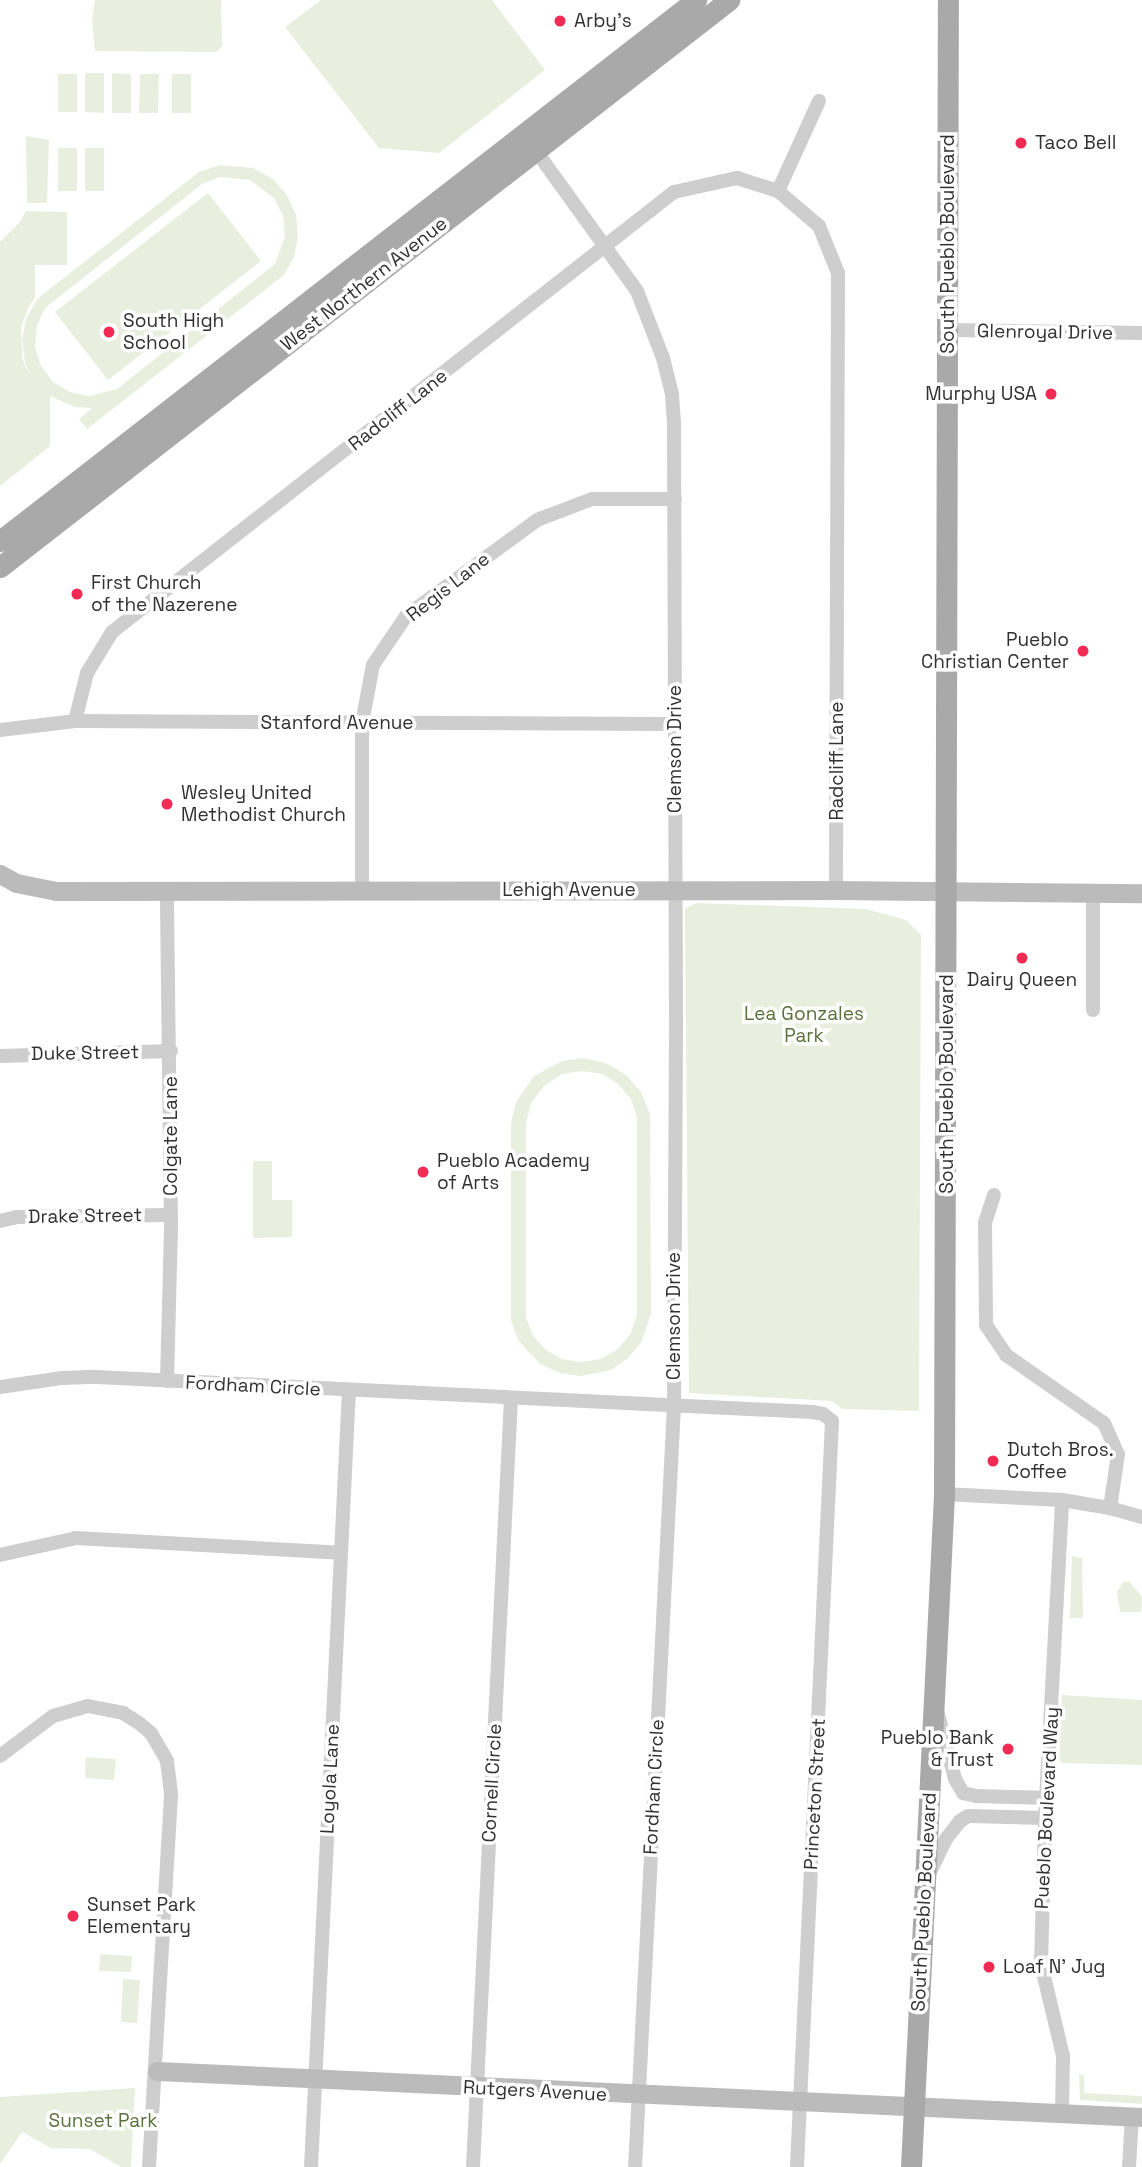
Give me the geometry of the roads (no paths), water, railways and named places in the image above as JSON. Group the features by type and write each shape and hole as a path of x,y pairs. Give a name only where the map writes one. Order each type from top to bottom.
{"main road":[{"name":"West Northern Avenue","path":"0,568 530,142 696,0"},
{"name":"West Northern Avenue","path":"0,541 530,142 729,0"},
{"name":"South Pueblo Boulevard","path":"911,2167 944,1494 948,0"}],"street":[{"path":"778,191 819,102"},
{"name":"Clemson Drive","path":"530,142 608,247 637,291 663,358 672,395 675,499 674,890 677,1030 674,1406"},
{"name":"Radcliff Lane","path":"75,721 87,673 112,632 608,247 674,192 737,178 778,191 819,226 838,274 836,890"},
{"name":"Glenroyal Drive","path":"948,330 1142,333"},
{"name":"Regis Lane","path":"362,891 362,723 373,665 406,616 537,520 592,499 675,499"},
{"name":"Stanford Avenue","path":"0,730 75,721 675,724"},
{"name":"Lehigh Avenue","path":"0,874 16,883 56,891 836,890 1142,893"},
{"name":"Colgate Lane","path":"167,891 171,1215 167,1381"},
{"path":"1093,894 1093,1010"},
{"name":"Duke Street","path":"0,1056 170,1051"},
{"path":"994,1195 985,1223 986,1325 1006,1355 1104,1423 1118,1454 1110,1508"},
{"name":"Drake Street","path":"0,1221 17,1217 171,1215"},
{"name":"Fordham Circle","path":"0,1387 62,1378 167,1381 813,1412 823,1414 832,1421"},
{"name":"Loyola Lane","path":"311,2167 349,1391"},
{"name":"Cornell Circle","path":"473,2167 511,1398"},
{"name":"Fordham Circle","path":"635,2167 674,1406"},
{"name":"Princeton Street","path":"797,2167 832,1421"},
{"path":"944,1494 1062,1500 1110,1508 1142,1517"},
{"name":"Pueblo Boulevard Way","path":"1062,1500 1045,1818 1041,1964 1064,2065 1062,2113"},
{"path":"0,1555 76,1538 341,1553"},
{"path":"934,1699 955,1779 963,1793 976,1796 1046,1798"},
{"path":"0,1756 53,1716 88,1706 123,1713 151,1733 160,1747 171,1779 157,2071 149,2167"},
{"path":"924,1885 946,1839 960,1821 968,1816 1045,1818"},
{"name":"Rutgers Avenue","path":"157,2071 1137,2117"},
{"path":"1129,2167 1137,2117"}],"place":[{"name":"Arby's","path":"560,21"},
{"name":"Taco Bell","path":"1021,143"},
{"name":"South High School","path":"109,332"},
{"name":"Murphy USA","path":"1051,394"},
{"name":"First Church of the Nazerene","path":"77,594"},
{"name":"Pueblo Christian Center","path":"1083,651"},
{"name":"Wesley United Methodist Church","path":"167,804"},
{"name":"Dairy Queen","path":"1022,958"},
{"name":"Pueblo Academy of Arts","path":"423,1172"},
{"name":"Dutch Bros. Coffee","path":"993,1461"},
{"name":"Pueblo Bank & Trust","path":"1008,1749"},
{"name":"Sunset Park Elementary","path":"73,1916"},
{"name":"Loaf N' Jug","path":"989,1967"}],"park label":[{"name":"Lea Gonzales Park","path":"804,1025"},
{"name":"Sunset Park","path":"103,2121"}]}
